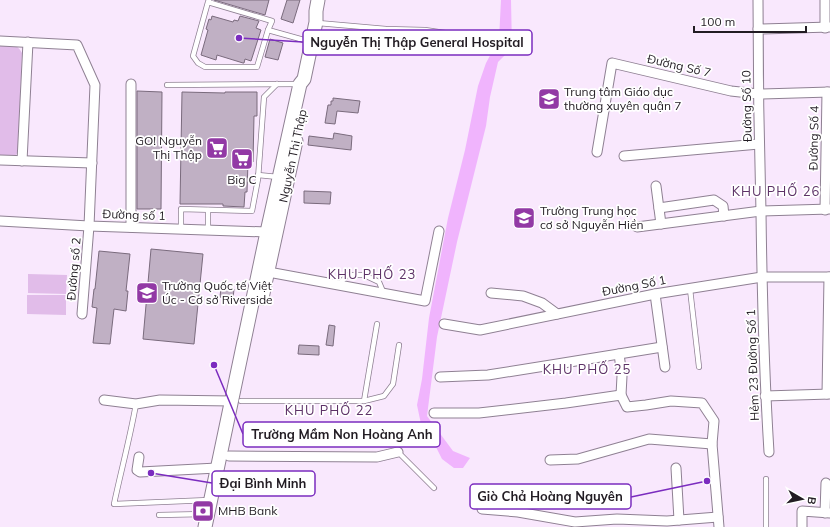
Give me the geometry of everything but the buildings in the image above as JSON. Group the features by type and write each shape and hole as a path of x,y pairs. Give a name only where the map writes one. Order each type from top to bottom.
{"main road":[{"name":"Nguyễn Thị Thập","path":"205,527 217,468 236,401 264,271 279,177 312,42 318,0"},
{"name":"Nguyễn Thị Thập","path":"316,22 323,12 326,0"},
{"name":"Nguyễn Thị Thập","path":"271,233 308,86 302,82"},
{"name":"Nguyễn Thị Thập","path":"214,527 229,456 236,401"}],"street":[{"name":"Đường Số 10","path":"758,0 758,94 761,211"},
{"path":"758,29 828,28 826,0"},
{"path":"0,41 28,42 22,161"},
{"name":"Đường số 2","path":"28,42 77,45 95,85 90,226 82,314"},
{"name":"Đường Số 7","path":"597,152 612,63 730,90 758,94 828,92"},
{"path":"131,84 131,227"},
{"name":"Đường Số 4","path":"828,92 828,209"},
{"path":"624,156 759,144"},
{"path":"0,160 92,163"},
{"path":"656,186 661,224"},
{"path":"659,208 714,200 723,206 724,216"},
{"path":"637,227 761,211 828,209"},
{"path":"761,211 762,277"},
{"name":"Đường số 1","path":"0,221 271,233"},
{"path":"264,271 425,301 439,231"},
{"name":"Đường Số 1","path":"444,324 480,330 655,294 762,277 829,277"},
{"name":"Hẻm 23 Đường Số 1","path":"762,277 765,396 769,452"},
{"path":"765,396 829,394 829,277"},
{"path":"491,293 523,296 542,303 557,314"},
{"path":"655,294 665,367"},
{"path":"440,377 488,375 662,347"},
{"path":"619,354 622,376 621,395 627,407 671,401 702,403 714,421 712,444 719,527"},
{"path":"434,413 479,413 621,395"},
{"path":"104,400 136,404 160,400 236,401"},
{"path":"550,460 578,459 650,439 712,444"},
{"path":"229,456 377,457 398,452"},
{"path":"139,457 137,470 140,472 217,468"},
{"path":"676,468 679,520"},
{"path":"802,527 802,512 828,513 826,483"},
{"path":"482,509 518,512 575,522 617,519 667,521 718,517"}],"lane":[{"path":"209,1 272,21 268,30 257,67 205,67 198,63 193,56 209,1"},
{"path":"316,22 386,29 425,30 472,37"},
{"path":"268,30 312,42"},
{"path":"167,85 277,84 302,82"},
{"path":"181,229 181,209 252,211 258,175 264,97 277,84"},
{"path":"258,175 279,177"},
{"path":"208,210 208,230"},
{"path":"340,285 347,275 364,275 379,282 384,294"},
{"path":"690,288 699,367"},
{"path":"364,401 377,324"},
{"path":"236,401 364,401 384,396 393,384 399,346"},
{"path":"136,404 114,504 210,500"},
{"path":"398,452 434,488"},
{"path":"766,479 766,527"},
{"path":"158,515 208,514"}],"shaded area":[{"path":"501,0 511,0 512,48 498,62 490,97 486,126 457,242 437,337 427,416 453,451 470,458 463,468 454,468 442,459 421,424 417,405 422,379 429,318 448,218 465,150 478,86 486,63 499,39"},
{"path":"0,44 15,46 22,53 18,152 14,156 10,157 0,157"},
{"path":"28,274 67,275 66,294 28,293"},
{"path":"27,295 66,295 66,315 27,314"}],"place":[{"name":"Nguyễn Thị Thập General Hospital","path":"239,38"},
{"name":"Trung tâm Giáo dục thường xuyên quận 7","path":"549,99"},
{"name":"GO! Nguyễn Thị Thập","path":"217,148"},
{"name":"Big C","path":"242,159"},
{"name":"Trường Trung học cơ sở Nguyễn Hiền","path":"524,218"},
{"name":"Trường Quốc tế Việt Úc - Cơ sở Riverside","path":"147,293"},
{"name":"Trường Mầm Non Hoàng Anh","path":"214,365"},
{"name":"Đại Bình Minh","path":"151,473"},
{"name":"Giò Chả Hoàng Nguyên","path":"707,481"},
{"name":"MHB Bank","path":"203,511"}],"district":[{"name":"KHU PHỐ 26","path":"776,191"},
{"name":"KHU PHỐ 23","path":"372,274"},
{"name":"KHU PHỐ 25","path":"587,369"},
{"name":"KHU PHỐ 22","path":"329,410"}]}
